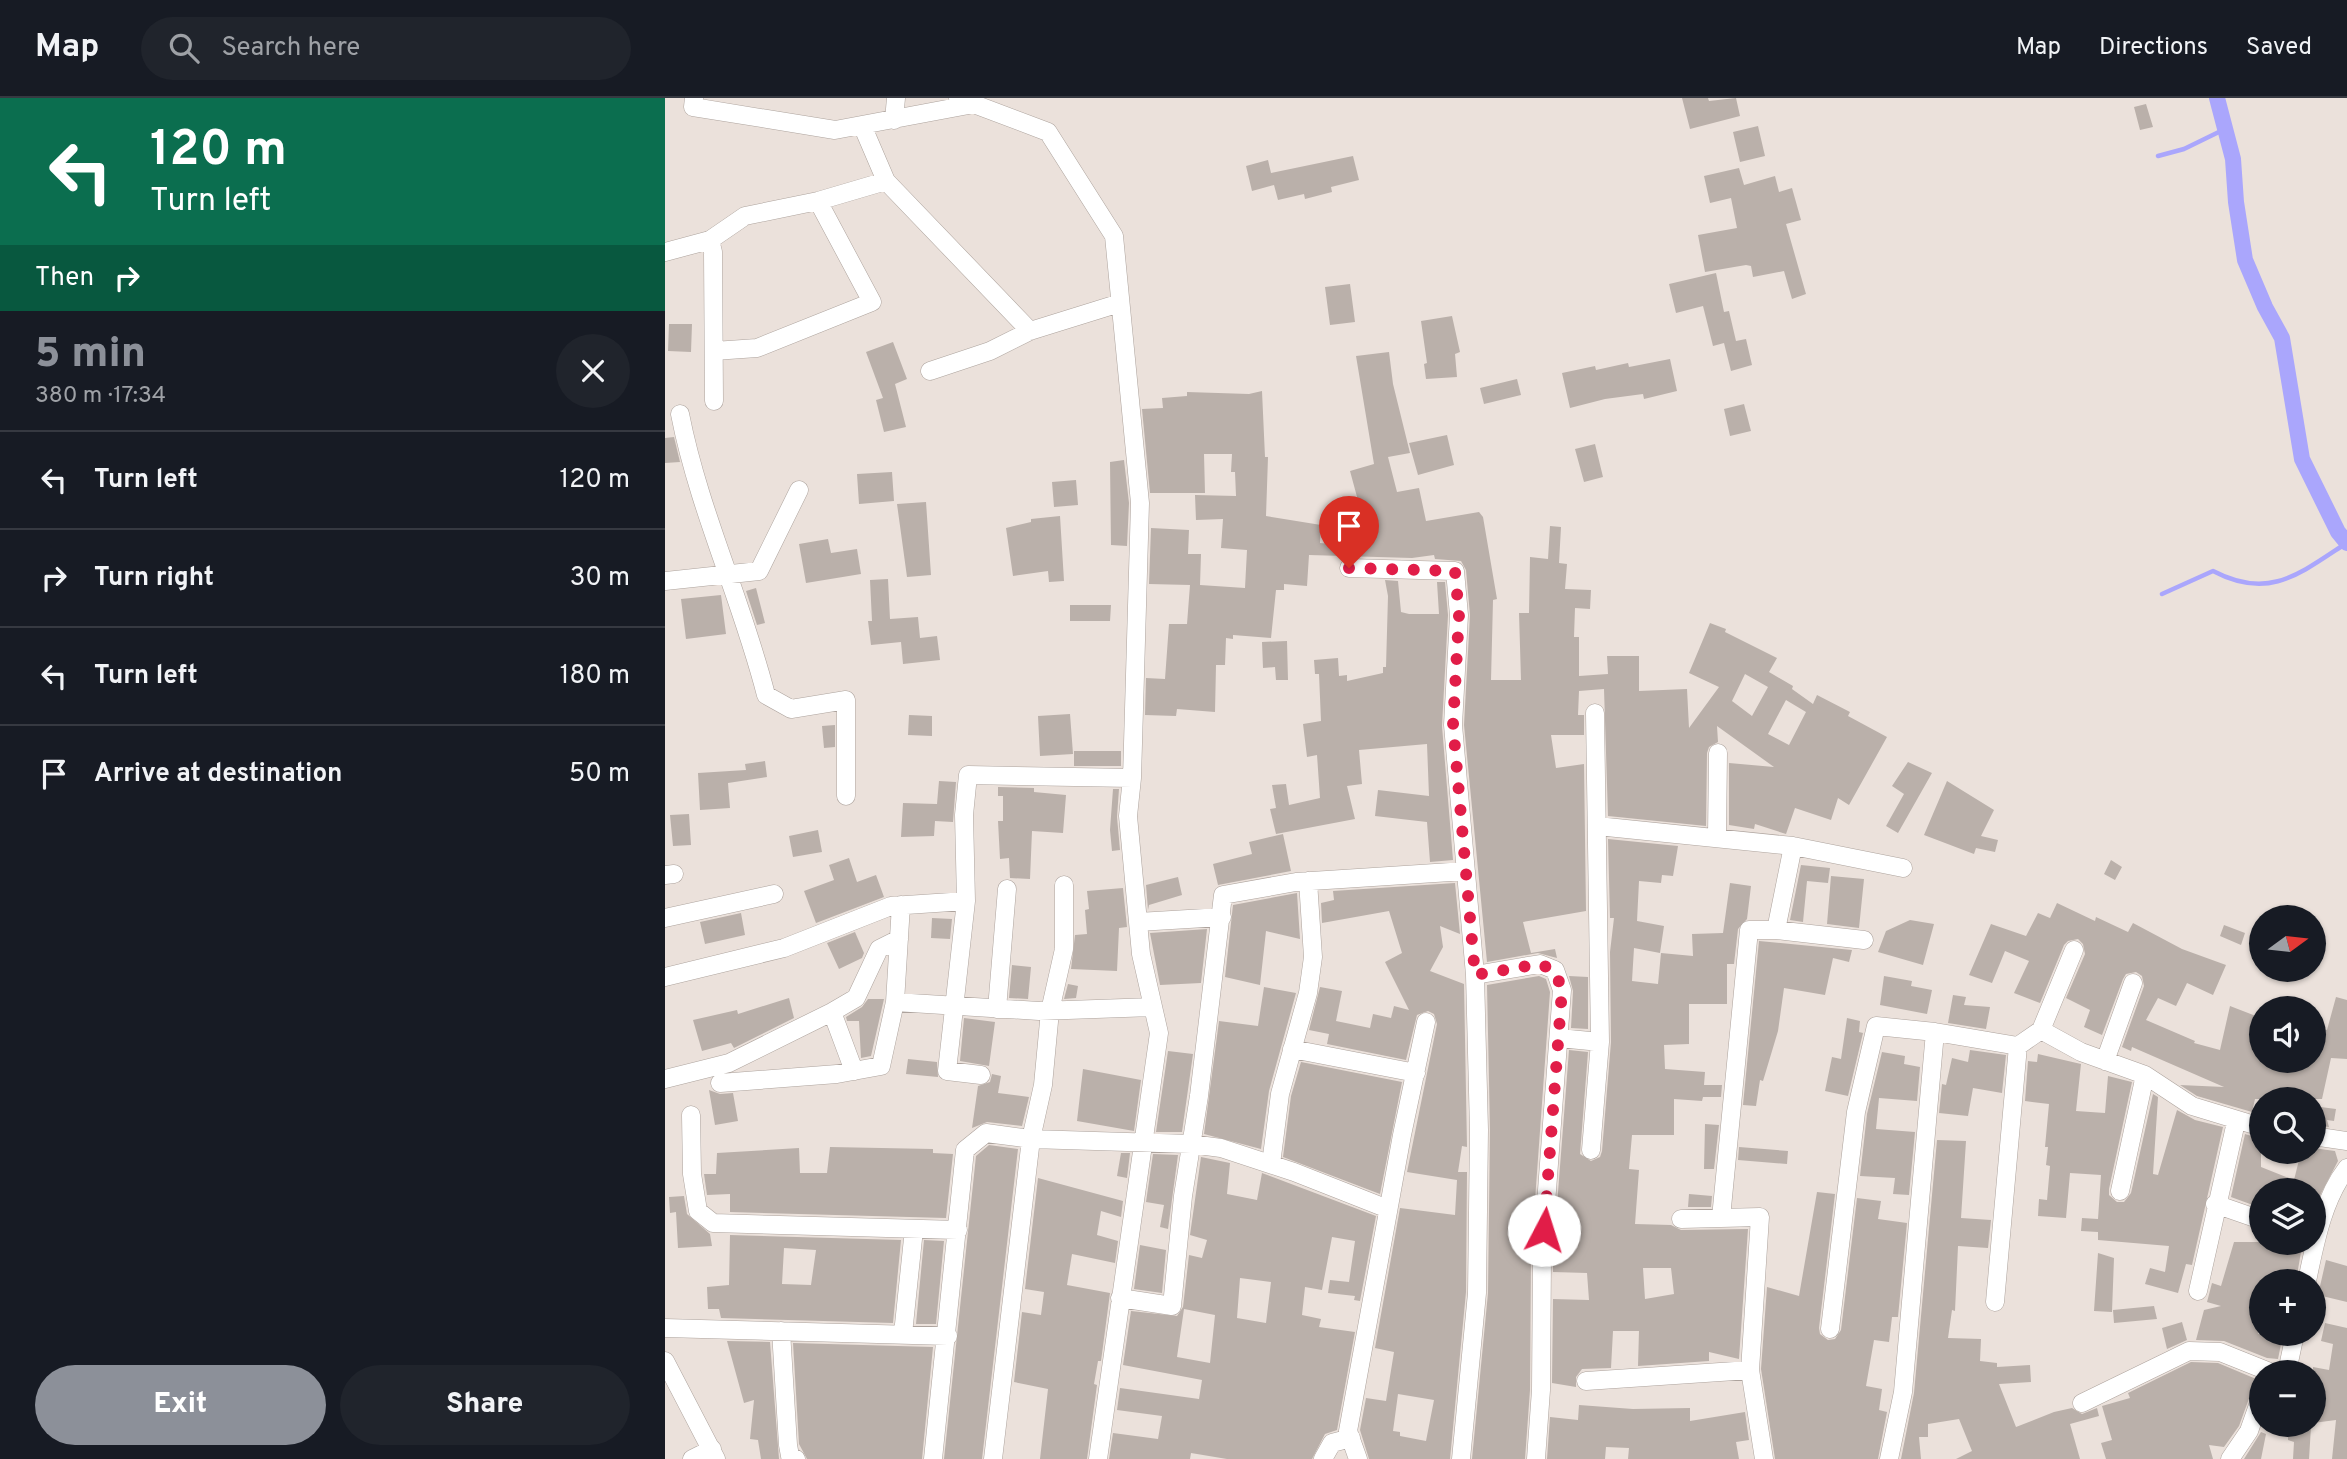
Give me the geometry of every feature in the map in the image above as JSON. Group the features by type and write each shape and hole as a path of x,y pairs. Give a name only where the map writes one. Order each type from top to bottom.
{"street":[{"path":"694,98 694,107 835,130 894,120 969,100 1048,132 1114,236 1140,503 1132,778 1128,816 1140,954 1159,1033 1098,1459"},
{"path":"894,120 896,98"},
{"path":"862,125 885,181 1030,331"},
{"path":"665,253 710,240 745,216 818,201 885,181"},
{"path":"714,351 757,348 872,302 818,201"},
{"path":"710,240 713,252 713,401"},
{"path":"930,371 990,351 1030,331 1120,303"},
{"path":"680,414 687,450 726,575 751,638 766,695 791,709 846,700 846,796"},
{"path":"665,581 759,571 799,490"},
{"path":"1349,568 1455,571 1459,615 1453,725 1475,975 1479,1130 1477,1293 1461,1459"},
{"path":"1591,1150 1600,1042 1595,713"},
{"path":"1717,836 1718,753"},
{"path":"981,1075 947,1071 966,901 964,815 968,775 1132,778"},
{"path":"1597,826 1717,836 1793,846 1903,868"},
{"path":"1776,930 1793,846"},
{"path":"1120,1298 1172,1306 1182,1196 1223,895 1308,881 1466,871"},
{"path":"1271,1164 1276,1115 1308,993 1313,957 1308,881"},
{"path":"993,1459 1031,1139 1043,1085 1050,1011 1065,949 1064,885"},
{"path":"997,1009 1007,889"},
{"path":"665,918 774,894"},
{"path":"665,977 784,948 891,906 966,901"},
{"path":"720,1083 854,1071 881,1066 895,1002 901,905"},
{"path":"1138,922 1222,917"},
{"path":"1721,1218 1749,930 1776,930 1864,940"},
{"path":"665,1079 729,1063 856,998 879,949 899,939"},
{"path":"1830,1329 1856,1112 1876,1026 1935,1032 2018,1046 2041,1030 2074,950"},
{"path":"1475,975 1540,964 1555,971 1562,990 1542,1257 1541,1390 1536,1459"},
{"path":"2105,1061 2133,983"},
{"path":"895,1002 1050,1011 1153,1007"},
{"path":"832,1012 854,1071"},
{"path":"1358,1459 1348,1431 1388,1209 1426,1022"},
{"path":"2041,1030 2081,1052 2145,1075 2192,1106 2249,1125"},
{"path":"1889,1459 1903,1392 1935,1032"},
{"path":"1559,1038 1600,1042"},
{"path":"1995,1303 2018,1046"},
{"path":"1292,1049 1416,1073"},
{"path":"2120,1191 2145,1075"},
{"path":"691,1115 692,1174 698,1211 713,1223 958,1230"},
{"path":"2198,1291 2215,1204 2236,1122"},
{"path":"933,1459 948,1336 965,1150 986,1133 1031,1139 1142,1144 1191,1143 1221,1148 1271,1164 1388,1209"},
{"path":"2326,1138 2347,1141"},
{"path":"2326,1209 2337,1181 2347,1168"},
{"path":"2215,1204 2249,1216"},
{"path":"1681,1219 1760,1217 1749,1370 1764,1459"},
{"path":"903,1334 915,1229"},
{"path":"665,1328 948,1336"},
{"path":"781,1331 788,1445 790,1456 796,1459"},
{"path":"2082,1403 2189,1351 2220,1352 2249,1364"},
{"path":"665,1361 714,1454 692,1459"},
{"path":"1586,1381 1749,1370"},
{"path":"2230,1459 2249,1431"},
{"path":"1323,1459 1332,1443 1351,1438"}],"building":[{"path":"1682,98 1708,98 1709,101 1736,98 1740,116 1690,129"},
{"path":"2146,104 2153,127 2140,130 2134,107"},
{"path":"1758,126 1765,156 1740,162 1733,132"},
{"path":"1353,156 1359,180 1331,187 1332,192 1305,199 1304,194 1278,200 1274,185 1252,191 1246,166 1268,160 1271,173"},
{"path":"1739,168 1744,185 1775,176 1779,192 1792,188 1801,220 1786,224 1806,294 1792,299 1784,271 1753,277 1751,266 1746,265 1705,272 1698,235 1737,228 1731,198 1710,203 1704,176"},
{"path":"1716,273 1724,312 1729,311 1736,341 1746,339 1752,365 1731,371 1724,343 1713,346 1703,306 1676,313 1669,284"},
{"path":"1350,284 1355,322 1330,325 1325,287"},
{"path":"1452,316 1460,352 1455,354 1457,377 1426,379 1424,364 1427,363 1421,321"},
{"path":"669,324 692,324 691,352 668,351"},
{"path":"893,342 907,379 895,384 906,427 884,432 876,400 883,398 866,352"},
{"path":"1389,352 1393,384 1410,453 1388,457 1397,492 1419,488 1426,521 1479,512 1483,517 1497,599 1493,600 1491,680 1521,680 1519,613 1529,613 1530,557 1548,559 1550,526 1561,527 1559,563 1567,564 1565,589 1591,590 1590,609 1575,608 1574,637 1579,637 1579,676 1608,674 1607,656 1639,656 1639,691 1687,689 1689,728 1719,687 1689,673 1710,623 1726,629 1725,632 1777,658 1769,672 1793,686 1792,689 1813,704 1817,695 1850,712 1848,716 1887,737 1849,805 1838,798 1831,820 1795,808 1786,834 1755,824 1754,829 1729,825 1729,763 1774,767 1717,726 1718,742 1709,747 1707,753 1706,826 1608,816 1604,689 1579,691 1578,715 1584,715 1584,735 1551,735 1556,768 1584,764 1586,911 1523,922 1531,953 1555,949 1557,958 1538,953 1487,962 1464,725 1470,615 1466,570 1461,561 1435,559 1434,555 1412,558 1309,555 1307,586 1284,584 1284,590 1276,590 1271,638 1233,635 1233,639 1226,638 1225,665 1216,665 1215,712 1177,709 1176,716 1145,715 1146,678 1165,679 1169,624 1187,624 1190,585 1149,584 1151,528 1189,530 1188,554 1201,554 1200,585 1245,588 1247,550 1221,548 1223,519 1196,520 1195,495 1236,496 1235,472 1231,472 1232,454 1204,454 1205,493 1150,493 1142,409 1163,408 1162,398 1187,396 1187,392 1249,394 1262,391 1265,457 1268,457 1266,516 1321,525 1320,543 1352,546 1354,529 1366,530 1350,471 1374,464 1356,356","holes":["1745,674 1768,687 1752,716 1732,701","1786,700 1806,712 1789,745 1768,734"]},
{"path":"1670,359 1677,391 1644,399 1643,394 1605,399 1570,408 1562,373 1595,366 1596,370 1628,363 1629,367"},
{"path":"1517,379 1521,395 1484,404 1480,388"},
{"path":"1744,404 1751,431 1730,436 1724,409"},
{"path":"1447,435 1454,465 1418,475 1409,443"},
{"path":"674,437 680,462 665,463 665,438"},
{"path":"1595,444 1603,477 1584,482 1575,449"},
{"path":"1124,460 1129,503 1127,546 1111,545 1110,462"},
{"path":"892,472 894,501 859,504 857,474"},
{"path":"1076,480 1078,505 1054,507 1052,482"},
{"path":"926,502 931,575 907,577 897,504"},
{"path":"1060,516 1064,581 1049,582 1048,571 1013,576 1006,528 1031,522 1031,519"},
{"path":"828,539 831,553 857,549 861,574 806,583 799,544"},
{"path":"888,579 890,619 918,617 920,638 937,636 940,660 903,664 901,642 871,645 868,621 872,621 870,580"},
{"path":"1385,580 1398,581 1401,612 1409,614 1439,614 1437,582 1445,582 1448,615 1442,726 1453,860 1430,862 1427,822 1375,816 1378,790 1429,796 1427,744 1359,750 1362,784 1347,786 1355,819 1276,834 1270,809 1276,808 1272,785 1286,784 1289,805 1320,798 1317,755 1307,757 1303,724 1321,721 1319,674 1315,674 1314,660 1338,658 1339,676 1347,675 1347,681 1383,673 1383,667 1386,667 1388,596"},
{"path":"756,588 765,623 757,625 746,591"},
{"path":"721,595 726,634 686,639 681,599"},
{"path":"1070,605 1111,605 1110,621 1070,621"},
{"path":"1287,641 1288,680 1276,680 1275,667 1263,668 1262,642"},
{"path":"1070,714 1073,754 1040,756 1038,716"},
{"path":"909,715 932,716 932,736 908,735"},
{"path":"835,725 835,747 824,748 822,726"},
{"path":"1074,751 1121,751 1121,766 1074,766"},
{"path":"765,761 767,777 728,783 730,808 700,810 698,773 746,770 745,764"},
{"path":"1908,762 1932,773 1898,833 1886,826 1904,794 1892,786"},
{"path":"939,781 956,782 953,822 935,821 934,836 901,837 903,803 937,804"},
{"path":"1947,781 1994,810 1981,836 1998,840 1995,852 1976,848 1974,854 1924,835"},
{"path":"998,787 1034,788 1034,792 1066,795 1063,833 1032,831 1030,879 1010,878 1009,858 1000,859 998,821 1003,821 1003,796 998,796"},
{"path":"1113,789 1119,789 1117,817 1120,850 1112,851 1110,830"},
{"path":"689,814 691,845 673,846 670,815"},
{"path":"818,830 822,852 793,857 789,836"},
{"path":"1283,834 1291,871 1218,885 1213,864 1252,854 1249,842"},
{"path":"1608,839 1678,846 1673,876 1662,875 1661,883 1639,881 1637,921 1664,926 1660,953 1634,948 1632,981 1658,984 1661,953 1693,956 1692,934 1723,933 1730,883 1751,886 1747,919 1738,929 1734,964 1727,964 1727,1004 1689,1004 1689,1044 1664,1045 1665,1069 1705,1072 1704,1085 1722,1085 1721,1097 1703,1097 1702,1101 1674,1099 1674,1135 1632,1135 1629,1169 1639,1170 1635,1224 1671,1225 1681,1230 1748,1229 1739,1359 1709,1352 1709,1361 1638,1366 1639,1331 1613,1331 1611,1368 1582,1369 1576,1377 1576,1387 1552,1383 1553,1299 1589,1300 1587,1273 1553,1272 1553,1257 1569,1050 1588,1052 1580,1154 1591,1161 1600,1157 1602,1151 1611,1042 1610,952 1614,918 1610,918","holes":["1643,1268 1671,1268 1674,1294 1645,1299"]},
{"path":"849,858 857,882 876,875 884,897 816,923 804,891 834,880 829,865"},
{"path":"2111,860 2122,867 2115,880 2104,874"},
{"path":"1801,865 1830,868 1828,883 1807,881 1803,922 1790,920"},
{"path":"1831,876 1864,879 1859,928 1827,924"},
{"path":"1178,877 1182,895 1149,905 1148,910 1146,885"},
{"path":"1455,883 1460,934 1440,926 1443,947 1430,971 1464,984 1467,1147 1462,1146 1458,1172 1467,1172 1466,1292 1450,1459 1369,1459 1360,1430 1366,1398 1386,1401 1394,1352 1375,1348 1400,1208 1455,1215 1457,1180 1407,1172 1437,1024 1434,1014 1428,1011 1417,1015 1406,1060 1327,1044 1329,1034 1309,1030 1320,987 1342,991 1336,1021 1370,1028 1373,1014 1391,1018 1394,1006 1409,1010 1385,962 1402,953 1389,911 1322,923 1321,903 1334,900 1333,891","holes":["1398,1394 1434,1400 1426,1441 1400,1436 1400,1432 1393,1431"]},
{"path":"1123,888 1127,927 1119,928 1117,971 1071,969 1075,935 1087,934 1087,891"},
{"path":"1297,893 1300,939 1266,931 1260,985 1225,977 1233,905"},
{"path":"2057,903 2095,921 2096,917 2128,932 2133,923 2182,949 2226,965 2213,995 2187,983 2176,1006 2158,998 2146,1020 2195,1041 2194,1043 2220,1050 2230,1006 2249,1013 2249,1073 2326,1073 2326,1030 2336,997 2347,1000 2347,1059 2331,1058 2325,1087 2249,1087 2249,1111 2197,1096 2180,1085 2224,1087 2132,1047 2131,1051 2122,1047 2144,986 2142,976 2136,972 2126,974 2123,979 2102,1035 2084,1027 2090,1010 2066,998 2085,954 2083,944 2078,939 2068,941 2064,945 2040,1003 2014,993 2029,961 2005,951 1992,983 1969,975 1991,924 2026,936 2038,913 2050,918"},
{"path":"741,913 745,935 705,944 700,922"},
{"path":"932,918 952,919 950,939 931,938"},
{"path":"1910,920 1934,924 1923,965 1878,952 1886,931"},
{"path":"2224,925 2245,933 2241,945 2220,936"},
{"path":"1207,929 1201,983 1160,985 1150,933"},
{"path":"855,932 864,953 862,958 839,969 827,943"},
{"path":"1759,941 1852,950 1849,962 1833,958 1825,995 1784,988 1778,1031 1763,1081 1760,1080 1756,1106 1743,1105"},
{"path":"1012,965 1031,967 1028,999 1009,998"},
{"path":"1539,976 1546,979 1550,992 1531,1256 1530,1390 1525,1459 1472,1459 1488,1293 1490,1130 1487,985"},
{"path":"1569,976 1588,977 1588,1029 1571,1028 1573,991"},
{"path":"1884,976 1912,981 1911,986 1932,990 1927,1014 1880,1005"},
{"path":"1068,984 1078,986 1076,998 1064,999"},
{"path":"1264,987 1296,993 1269,1091 1261,1149 1204,1134 1219,1021 1258,1026"},
{"path":"1953,995 1966,997 1964,1005 1990,1007 1986,1029 1948,1023"},
{"path":"789,998 794,1018 734,1048 731,1043 702,1051 693,1020 737,1010 738,1014"},
{"path":"868,999 884,999 871,1056 861,1058 859,1021 847,1021 846,1017 862,1007"},
{"path":"964,1018 995,1022 989,1066 960,1061"},
{"path":"1847,1018 1860,1021 1859,1032 1863,1033 1848,1096 1825,1091 1832,1057 1841,1059"},
{"path":"1970,1050 2006,1055 2002,1093 1973,1088 1968,1116 1939,1113 1942,1084 1946,1085 1952,1058 1968,1062"},
{"path":"1168,1051 1193,1054 1182,1132 1156,1132"},
{"path":"1882,1052 1905,1056 1904,1064 1920,1067 1917,1101 1879,1098 1876,1129 1915,1132 1909,1195 1893,1194 1895,1178 1860,1176 1867,1114"},
{"path":"2038,1054 2081,1064 2076,1111 2105,1113 2108,1076 2132,1082 2109,1189 2109,1195 2117,1202 2124,1202 2131,1193 2153,1094 2158,1097 2153,1174 2158,1175 2177,1110 2195,1120 2223,1127 2192,1265 2186,1264 2178,1293 2145,1284 2150,1268 2165,1272 2169,1246 2098,1240 2098,1232 2081,1231 2082,1218 2098,1219 2101,1175 2070,1173 2066,1218 2038,1216 2039,1199 2047,1200 2050,1166 2046,1165 2048,1147 2045,1147 2049,1104 2025,1101 2028,1061 2037,1062"},
{"path":"908,1059 937,1062 938,1077 906,1074"},
{"path":"1301,1062 1402,1082 1380,1194 1283,1157 1291,1096"},
{"path":"1083,1069 1141,1080 1134,1131 1077,1121"},
{"path":"992,1074 1001,1076 998,1093 1029,1097 1022,1126 987,1122 972,1128 978,1086 990,1082"},
{"path":"709,1090 720,1094 733,1093 738,1121 715,1125"},
{"path":"2326,1108 2336,1109 2334,1121 2327,1120 2329,1127 2326,1127"},
{"path":"1705,1124 1719,1125 1714,1169 1704,1169"},
{"path":"2245,1134 2249,1135 2249,1164 2261,1164 2261,1167 2289,1178 2249,1178 2249,1204 2231,1197"},
{"path":"1937,1140 1966,1141 1961,1218 1991,1220 1988,1248 1958,1246 1955,1311 1952,1310 1948,1338 1981,1339 1980,1361 1997,1363 1997,1367 2030,1365 2031,1382 1999,1384 2016,1427 2054,1412 2072,1408 2082,1414 2097,1408 2099,1416 2070,1424 2080,1459 1956,1459 1972,1451 1959,1419 1928,1424 1928,1437 1919,1437 1921,1459 1901,1459 1914,1393"},
{"path":"989,1145 1018,1149 982,1459 944,1459 976,1156"},
{"path":"830,1147 933,1149 933,1153 953,1154 946,1218 730,1212 730,1194 707,1195 704,1174 716,1174 717,1153 799,1148 800,1173 827,1173"},
{"path":"1739,1147 1788,1151 1787,1164 1738,1160"},
{"path":"2326,1150 2335,1151 2338,1161 2326,1184 2326,1178 2294,1178 2298,1164 2326,1164"},
{"path":"1121,1153 1130,1153 1127,1178 1117,1176"},
{"path":"1153,1154 1178,1155 1168,1229 1160,1227 1164,1205 1146,1202"},
{"path":"1201,1157 1230,1163 1227,1194 1257,1200 1262,1173 1376,1216 1360,1301 1354,1300 1355,1296 1328,1293 1330,1280 1349,1282 1355,1241 1332,1237 1322,1290 1305,1287 1302,1315 1321,1319 1319,1327 1355,1332 1337,1430 1325,1434 1312,1459 1227,1459 1191,1453 1190,1459 1109,1459 1113,1433 1158,1439 1162,1416 1117,1410 1120,1388 1199,1399 1202,1380 1123,1365 1131,1311 1177,1316 1183,1307 1189,1255 1202,1258 1207,1240 1190,1235","holes":["1240,1278 1271,1282 1266,1323 1237,1318","1184,1309 1215,1315 1210,1363 1177,1357"]},
{"path":"1038,1178 1123,1201 1121,1217 1101,1211 1097,1235 1118,1241 1115,1263 1072,1254 1067,1285 1110,1293 1101,1361 1098,1361 1094,1384 1097,1385 1087,1459 1040,1459 1048,1389 1014,1382 1022,1312 1041,1315 1044,1292 1025,1289"},
{"path":"1817,1192 1835,1194 1819,1328 1820,1334 1828,1340 1835,1339 1841,1330 1857,1198 1881,1201 1878,1219 1907,1223 1898,1317 1892,1317 1889,1342 1874,1340 1866,1386 1882,1389 1879,1410 1887,1412 1878,1459 1775,1459 1761,1369 1767,1287 1799,1296"},
{"path":"1689,1194 1712,1196 1711,1207 1688,1207"},
{"path":"684,1196 687,1214 710,1234 712,1246 678,1248 676,1212 670,1213 669,1197"},
{"path":"730,1235 901,1240 893,1323 721,1318 719,1309 708,1309 707,1287 729,1285","holes":["784,1248 816,1250 811,1285 782,1284"]},
{"path":"924,1240 944,1241 936,1324 916,1324"},
{"path":"2234,1242 2249,1242 2249,1255 2300,1255 2298,1269 2249,1269 2249,1346 2281,1346 2278,1359 2267,1358 2224,1341 2196,1340 2204,1310 2221,1306 2207,1302 2212,1283 2221,1286"},
{"path":"1140,1245 1166,1250 1162,1293 1134,1289"},
{"path":"2098,1253 2114,1258 2112,1312 2094,1311"},
{"path":"2326,1260 2347,1266 2347,1302 2326,1297"},
{"path":"2154,1306 2157,1319 2114,1323 2113,1310"},
{"path":"2182,1322 2187,1340 2167,1349 2162,1328"},
{"path":"2326,1323 2347,1328 2347,1459 2332,1459 2336,1420 2326,1421 2326,1369 2329,1370 2333,1344 2326,1342"},
{"path":"727,1341 770,1342 779,1459 761,1459 758,1440 750,1439 754,1400 744,1403"},
{"path":"793,1343 933,1347 922,1459 807,1459 799,1444"},
{"path":"2191,1362 2218,1363 2249,1376 2249,1398 2239,1426 2224,1447 2209,1445 2213,1459 2106,1459 2101,1443 2112,1440 2102,1406 2130,1398 2128,1393"},
{"path":"1579,1405 1633,1409 1690,1408 1690,1421 1745,1412 1749,1440 1736,1442 1739,1459 1628,1459 1629,1448 1606,1447 1605,1459 1547,1459 1550,1417 1578,1420"},
{"path":"2258,1437 2265,1437 2261,1459 2244,1459"},
{"path":"2288,1437 2310,1437 2309,1459 2293,1459 2294,1442 2288,1440"}],"waterway":[{"path":"2217,98 2233,159 2245,260 2282,338 2302,459 2338,532 2347,543"},
{"path":"2158,156 2184,149 2225,129"},
{"path":"2162,594 2213,571 2250,583 2282,580 2297,574 2345,544"}],"route":[{"path":"1349,568 1455,571 1459,615 1453,725 1475,975 1540,964 1555,971 1562,990 1544,1230"}]}
